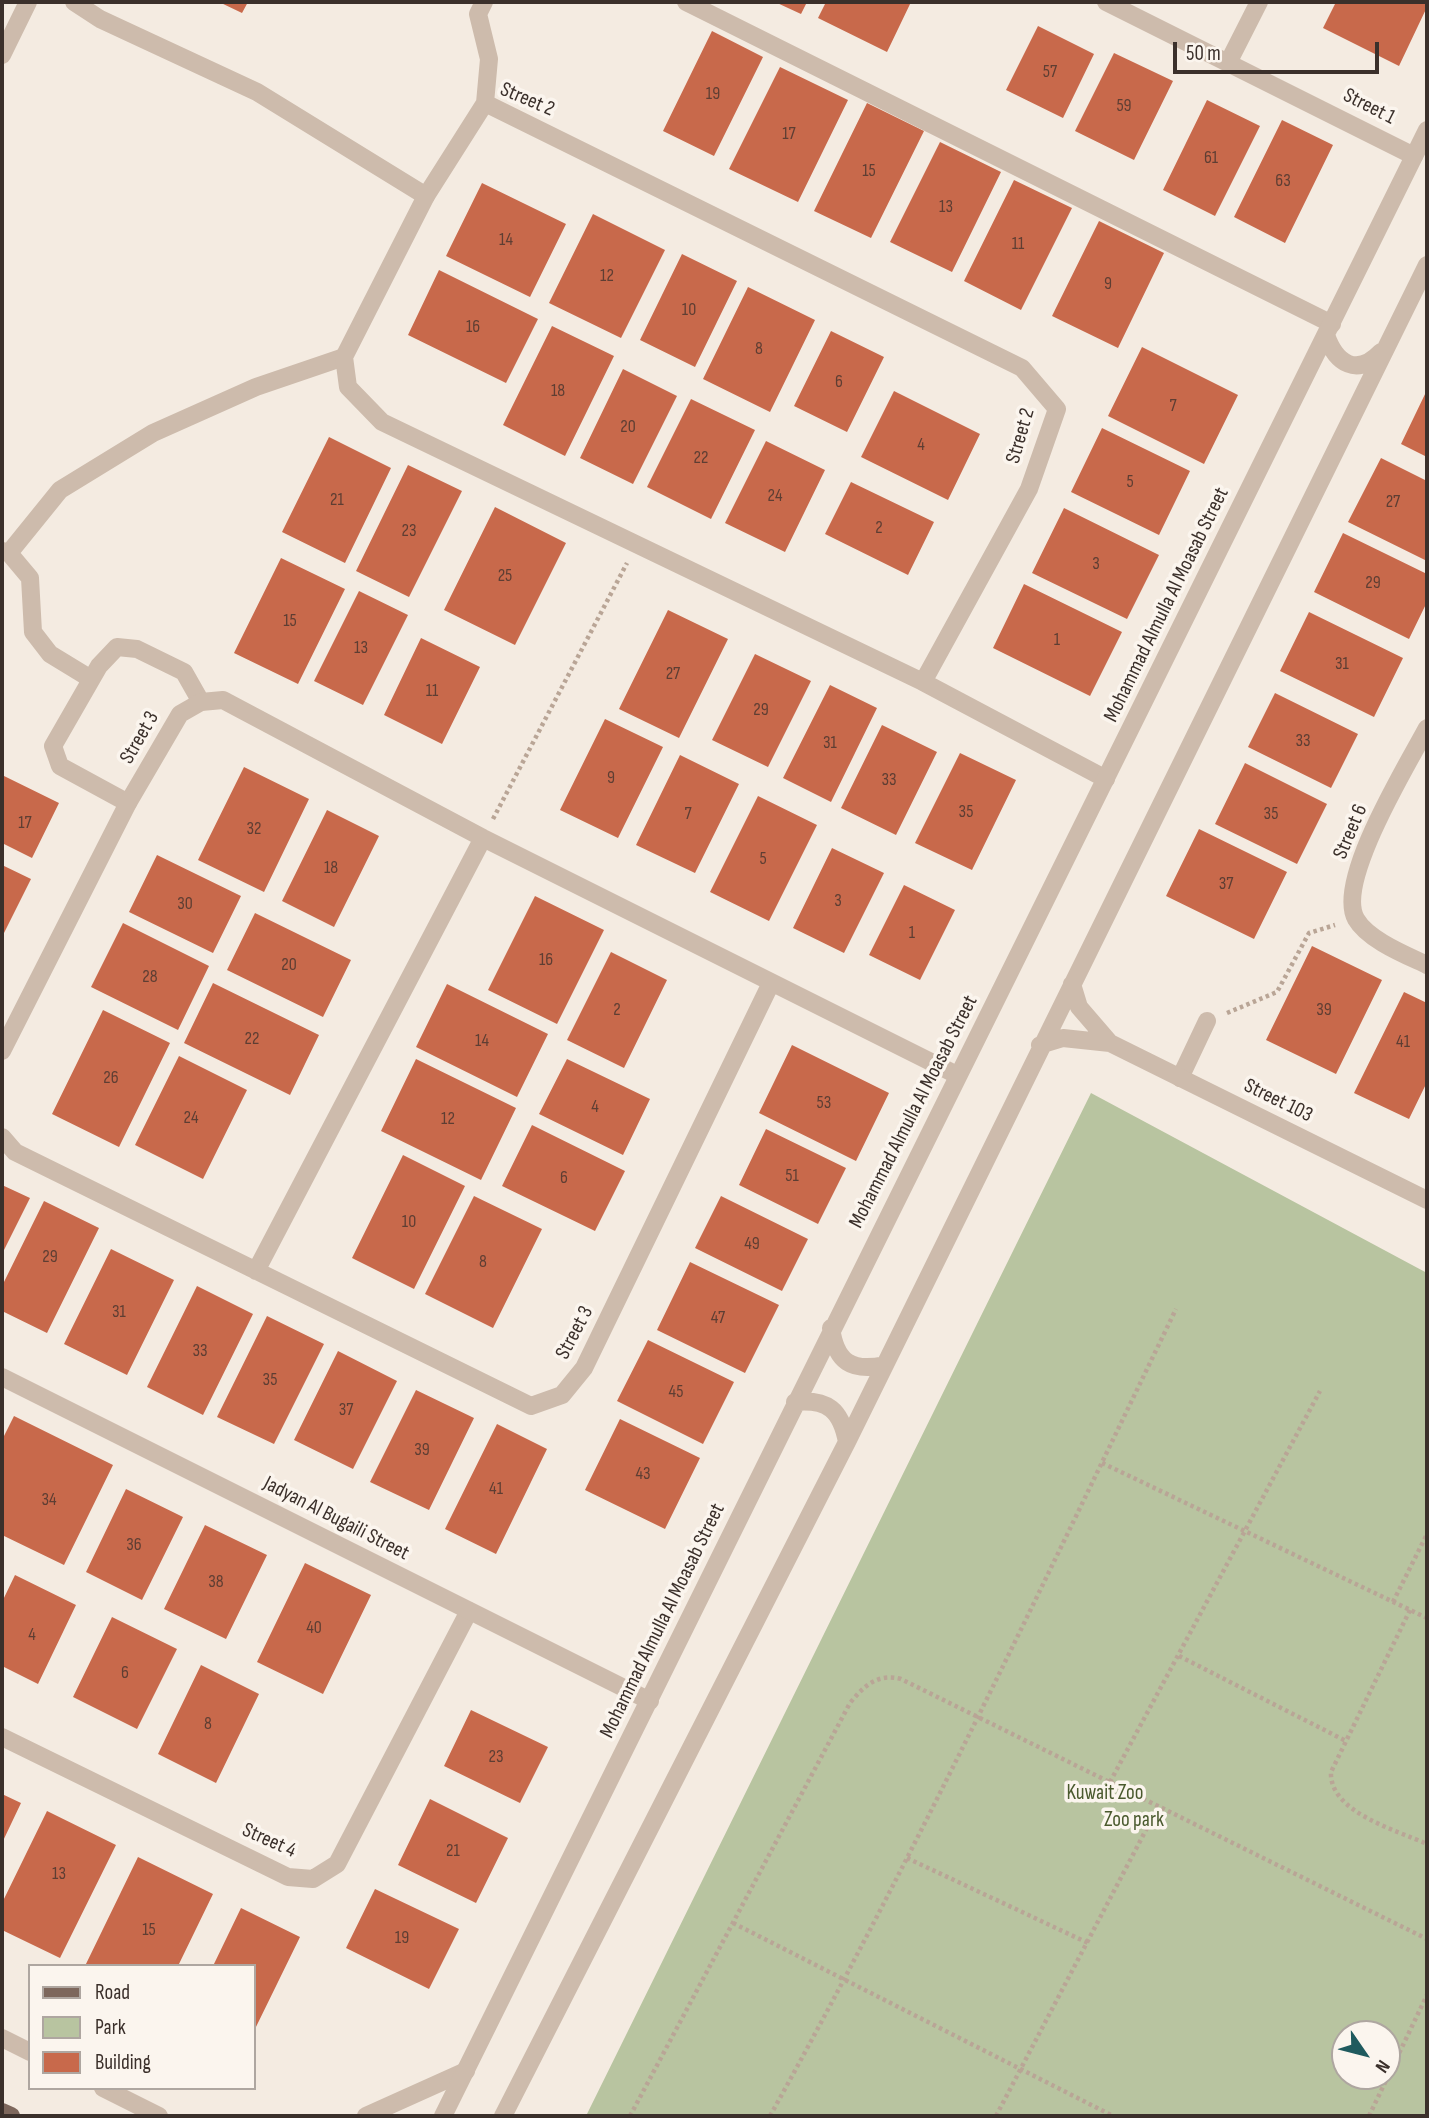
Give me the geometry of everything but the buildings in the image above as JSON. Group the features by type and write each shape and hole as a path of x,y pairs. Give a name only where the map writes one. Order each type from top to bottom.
{"main road":[{"path":"2,2112 10,2116"}],"street":[{"path":"2,55 28,2"},
{"path":"74,2 100,19 257,92 426,196"},
{"path":"484,2 478,14 489,60 485,103"},
{"path":"686,2 1329,330 1333,355 1351,365 1371,363 1385,347"},
{"name":"Street 1","path":"1105,2 1229,61 1414,156"},
{"path":"1229,61 1259,2"},
{"name":"Street 2","path":"344,357 426,196 485,103 1022,368 1057,409 1029,489 923,682"},
{"name":"Mohammad Almulla Al Moasab Street","path":"443,2116 650,1701 831,1328 1427,130"},
{"path":"503,2116 847,1442 1040,1045 1427,265"},
{"path":"91,679 50,654 33,632 30,578 6,552 60,490 153,433 256,387 344,357 348,387 382,422 923,682 1106,779"},
{"path":"128,803 60,766 52,746 91,679 117,647 137,649 184,672 201,702 223,700 483,838 957,1075"},
{"name":"Street 3","path":"2,1051 128,803 180,714 201,702"},
{"name":"Street 6","path":"1356,919 1352,895 1361,854 1427,728"},
{"path":"256,1271 483,838"},
{"path":"1356,919 1386,946 1427,965"},
{"name":"Street 3","path":"2,1137 15,1152 531,1406 562,1395 584,1368 771,983"},
{"name":"Street 103","path":"1072,984 1079,1007 1110,1043"},
{"path":"1180,1078 1207,1021"},
{"name":"Street 103","path":"1040,1045 1063,1038 1110,1043 1427,1200"},
{"path":"831,1328 834,1348 847,1363 866,1369 885,1365"},
{"name":"Jadyan Al Bugaili Street","path":"2,1377 650,1701"},
{"path":"795,1402 815,1400 832,1408 844,1423 847,1442"},
{"name":"Street 4","path":"2,1737 288,1877 313,1879 337,1864 469,1611"},
{"path":"2,2038 28,2051"},
{"path":"366,2116 466,2071"},
{"path":"107,2090 159,2116"}],"path":[{"path":"483,838 637,544"},
{"path":"1207,1021 1277,992 1309,933 1356,919"},
{"path":"770,2116 845,1980 978,1717 1176,1309"},
{"path":"1110,1782 1247,1532 1320,1391"},
{"path":"1102,1463 1427,1618"},
{"path":"1393,1602 1427,1534"},
{"path":"1410,1610 1331,1772 1330,1786 1344,1806 1427,1844"},
{"path":"1179,1656 1346,1741"},
{"path":"630,2116 850,1703 863,1687 890,1676 901,1679 1427,1939"},
{"path":"996,2116 1158,1807"},
{"path":"907,1858 1088,1942"},
{"path":"733,1923 1113,2116"},
{"path":"1369,2116 1427,1995"}],"green space":[{"name":"Kuwait Zoo","path":"1091,1093 1427,1273 1427,2116 586,2116"}],"park label":[{"name":"Zoo park","path":"1134,1821"}]}
